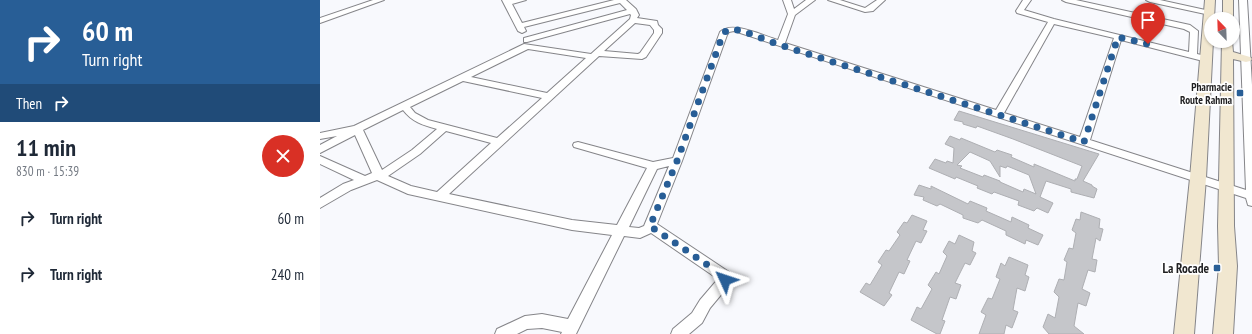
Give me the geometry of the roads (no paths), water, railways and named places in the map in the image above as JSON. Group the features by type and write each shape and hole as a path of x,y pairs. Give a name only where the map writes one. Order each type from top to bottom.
{"main road":[{"path":"1228,0 1228,12"},
{"path":"1184,334 1198,178 1200,57 1210,7"},
{"path":"1223,334 1228,266 1226,187 1227,48 1249,60"}],"street":[{"path":"357,0 368,5"},
{"path":"320,21 380,0"},
{"path":"522,0 507,2 527,43"},
{"path":"520,26 622,0 633,16"},
{"path":"787,0 792,14"},
{"path":"780,45 792,14 811,0"},
{"path":"832,0 865,10 870,9 881,0"},
{"path":"1027,0 1020,11 1200,57 1194,31 1187,27 1066,0"},
{"path":"1150,0 1210,7"},
{"path":"1243,0 1249,60 1252,203"},
{"path":"440,196 596,55 633,16"},
{"path":"320,150 357,129 463,78 527,43 633,16 654,23 654,26 658,29 658,33 643,55 636,58 596,55 527,43"},
{"path":"998,114 1052,20"},
{"path":"357,129 379,176 408,190 572,226 620,232 640,232 648,229 650,226 677,161 724,32 731,29 740,30 780,45 1252,196"},
{"path":"1084,142 1118,37"},
{"path":"463,78 550,97"},
{"path":"404,106 418,120 500,142"},
{"path":"320,204 347,187 379,176 404,161 445,127"},
{"path":"320,136 357,129"},
{"path":"578,145 653,166 677,161"},
{"path":"320,160 365,180"},
{"path":"502,334 525,323 542,321 570,331 653,166"},
{"path":"650,226 724,276 725,280 705,304 698,318 678,334"}],"place":[{"name":"Pharmacie Route Rahma","path":"1240,93"},
{"name":"La Rocade","path":"1217,268"}]}
